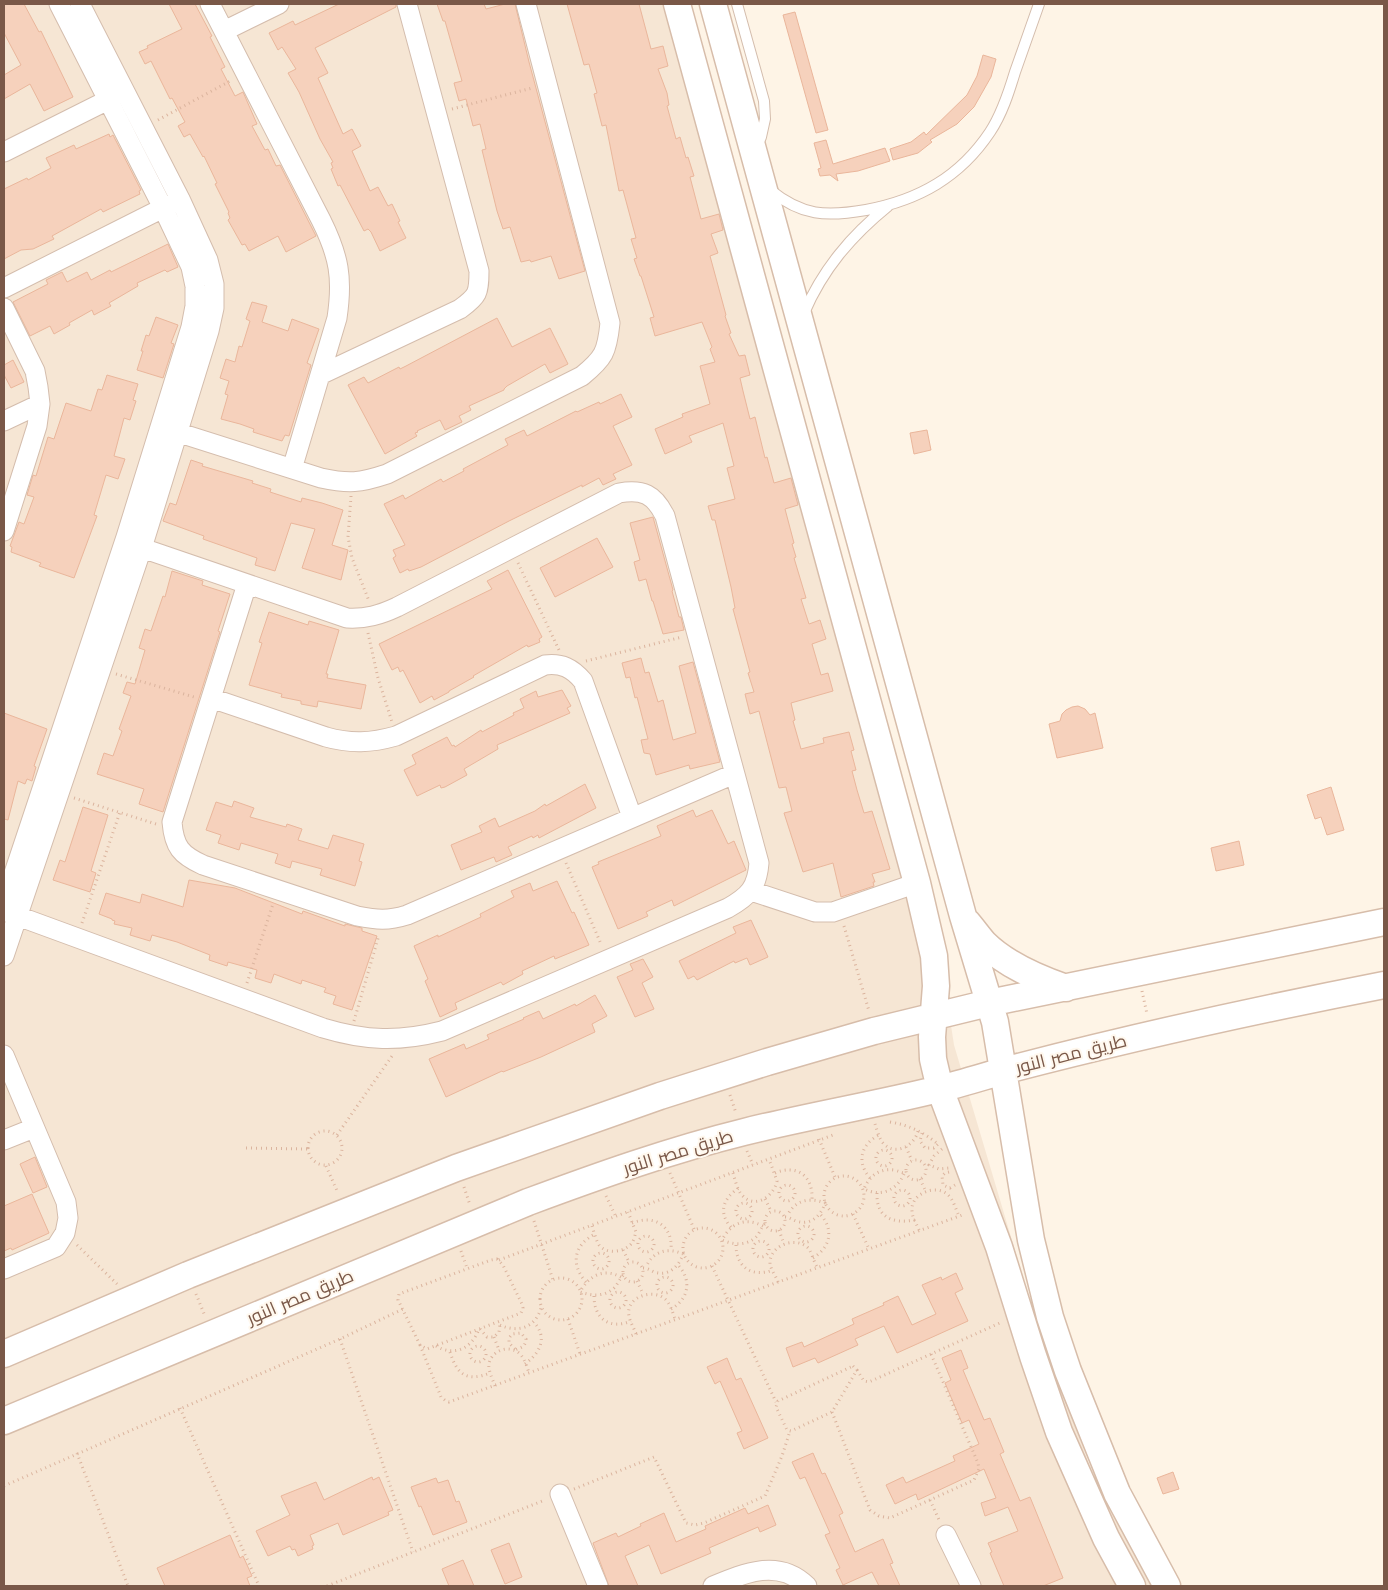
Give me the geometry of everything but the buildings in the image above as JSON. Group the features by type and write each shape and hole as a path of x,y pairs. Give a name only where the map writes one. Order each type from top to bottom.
{"street":[{"path":"4,956 11,914 59,793 142,548 195,306 195,286 191,267 59,4"},
{"path":"4,903 126,537 209,331 214,308 214,284 208,260 144,128 80,4"},
{"path":"210,4 332,243 339,267 341,293 337,318 292,469"},
{"path":"224,31 278,4"},
{"path":"320,375 460,309 474,298 479,287 479,271 407,4"},
{"path":"169,430 321,478 343,482 366,481 387,474 582,376 598,363 608,344 610,323 526,4"},
{"path":"677,4 917,883 934,956 936,986 932,1037 933,1059 940,1089 1000,1247 1059,1432 1106,1538 1132,1586"},
{"path":"712,4 963,916 995,1022 1000,1042 1003,1071 1032,1240 1050,1317 1068,1370 1117,1493 1167,1586"},
{"path":"4,151 108,100"},
{"path":"4,288 180,200"},
{"path":"4,308 35,371 40,404 37,426 4,531"},
{"path":"4,421 40,404"},
{"path":"11,914 324,1028 350,1036 370,1039 404,1038 442,1030 728,908 752,891 758,878 759,863 665,516 658,503 647,494 633,490 619,492 398,608 370,617 347,618 142,548"},
{"path":"247,584 172,822 173,836 179,849 189,859 203,865 357,916 391,920 407,915 734,774"},
{"path":"210,700 343,742 361,743 379,741 396,736 545,665 556,664 566,666 576,672 583,681 632,817"},
{"path":"752,891 815,912 833,912 917,883"},
{"path":"963,916 985,944 1006,960 1045,981 1066,988"},
{"path":"4,1354 132,1298 456,1168 572,1126 725,1075 934,1015 1384,922"},
{"name":"طريق مصر النور","path":"4,1422 576,1184 660,1157 744,1142 1003,1071 1151,1035 1296,1002 1384,985"},
{"path":"4,1055 66,1202 68,1218 65,1233 56,1247 4,1269"},
{"path":"4,1140 34,1128"},
{"path":"560,1494 598,1586"},
{"path":"946,1534 971,1586"},
{"path":"713,1586 741,1574 763,1569 785,1573 806,1586"}],"lane":[{"path":"737,4 764,101 765,120 761,137 753,153"},
{"path":"761,183 783,201 808,212 835,214 889,206 920,195 948,178 972,156 991,131 1005,102 1039,4"},
{"path":"800,322 812,295 827,269 866,224 889,206"}],"path":[{"path":"144,128 246,73"},
{"path":"437,113 548,84"},
{"path":"352,482 348,537 352,558 370,617 378,678 396,736"},
{"path":"511,548 566,666 696,633"},
{"path":"101,669 210,700"},
{"path":"59,793 173,829"},
{"path":"77,938 120,812"},
{"path":"560,848 608,958"},
{"path":"242,998 278,890"},
{"path":"840,910 874,1031"},
{"path":"350,1036 383,920"},
{"path":"1139,973 1151,1035"},
{"path":"337,1135 404,1038"},
{"path":"725,1075 744,1142 753,1165"},
{"path":"885,1121 907,1125 938,1144 946,1153"},
{"path":"868,1124 879,1122"},
{"path":"874,1123 882,1142 889,1151 892,1158 891,1162 870,1178 864,1188 864,1204 860,1210 848,1216 837,1215 825,1203 824,1191 835,1177 842,1175 855,1178 864,1188 877,1193 891,1190 896,1186 905,1174 906,1166 912,1160 920,1160 938,1169 952,1166"},
{"path":"324,1131 337,1135 343,1148 338,1160 326,1166 313,1161 308,1149 312,1137 318,1132 324,1131"},
{"path":"816,1132 835,1177"},
{"path":"836,1134 500,1260 494,1259 402,1293 398,1300 420,1345 439,1393 446,1401 453,1401 984,1206"},
{"path":"919,1134 920,1141 925,1148 934,1148 938,1144"},
{"path":"919,1134 906,1147 881,1150 876,1156 877,1164 898,1171 912,1179 920,1179 926,1174 928,1165 942,1148"},
{"path":"870,1178 861,1157 867,1143 879,1135"},
{"path":"906,1147 912,1160"},
{"path":"246,1148 308,1149"},
{"path":"769,1159 778,1181 774,1192 765,1199 746,1201 738,1205 735,1213 741,1219 764,1225 771,1230 779,1230 785,1225 786,1216 800,1202 812,1199 825,1203"},
{"path":"326,1166 346,1212"},
{"path":"456,1168 478,1224"},
{"path":"775,1173 791,1169 799,1172 810,1183 812,1199"},
{"path":"670,1172 694,1229"},
{"path":"946,1194 946,1187 943,1184 942,1176 945,1173 953,1172"},
{"path":"722,1240 731,1228 745,1221 753,1212 741,1194 733,1173"},
{"path":"920,1179 926,1192"},
{"path":"946,1187 954,1186 958,1179 961,1187"},
{"path":"780,1190 787,1185 795,1188 796,1192 792,1200"},
{"path":"776,1186 780,1190 780,1198 784,1201 792,1200"},
{"path":"896,1186 897,1191 894,1194 895,1203 902,1206 907,1204 910,1197 908,1193 901,1190 897,1191"},
{"path":"731,1228 726,1222 723,1209 728,1196 739,1188"},
{"path":"920,1230 912,1212 914,1202 926,1192 936,1190 946,1194 959,1216"},
{"path":"877,1193 879,1209 891,1220 898,1222 915,1220"},
{"path":"606,1195 616,1217"},
{"path":"765,1199 771,1212"},
{"path":"792,1200 795,1205"},
{"path":"722,1240 743,1244 756,1237 764,1225 765,1217 771,1212 779,1211 800,1222 813,1220 820,1214 825,1203"},
{"path":"628,1212 636,1232 636,1239 639,1249 646,1253 654,1248 654,1244 649,1236 645,1236 636,1239 623,1250 596,1253 594,1266 603,1271 622,1276 629,1281 637,1281 643,1276 644,1267 653,1256 665,1251 671,1250 683,1254 686,1259 700,1268 712,1266 718,1262 722,1255 722,1240 719,1234 708,1227 694,1229 683,1242 683,1254 678,1265 672,1271 658,1273 644,1267 637,1262 629,1262"},
{"path":"813,1258 828,1242 828,1226 820,1214"},
{"path":"853,1214 868,1249"},
{"path":"632,1223 649,1219 657,1222 669,1234 672,1242 671,1250"},
{"path":"534,1221 554,1280"},
{"path":"800,1222 801,1227 797,1235 809,1249 817,1268"},
{"path":"580,1292 586,1282 603,1271 610,1260 606,1251 599,1245 592,1226"},
{"path":"756,1237 754,1254 762,1258 784,1244 811,1241 814,1234 809,1226 801,1227"},
{"path":"779,1230 784,1244"},
{"path":"65,1233 132,1298"},
{"path":"586,1282 580,1276 577,1268 578,1252 588,1238 595,1234"},
{"path":"756,1243 765,1242 768,1244 771,1254 770,1264 778,1282"},
{"path":"736,1244 738,1260 750,1272 757,1274 773,1270"},
{"path":"460,1248 467,1269"},
{"path":"623,1250 629,1262"},
{"path":"651,1251 653,1256"},
{"path":"420,1345 427,1349 479,1329 499,1324 519,1314 523,1308 500,1260"},
{"path":"626,1304 619,1309 612,1305 610,1301 624,1268 629,1262"},
{"path":"671,1308 677,1305 686,1292 686,1277 678,1265"},
{"path":"712,1266 776,1402 777,1410 787,1430 790,1431"},
{"path":"658,1273 660,1278 656,1286 660,1294 667,1300 675,1319"},
{"path":"188,1275 212,1334"},
{"path":"636,1334 628,1315 631,1306 634,1301 648,1293 660,1294 670,1292 673,1284 668,1277 660,1278"},
{"path":"561,1278 569,1280 576,1285 580,1292 582,1300 580,1308 575,1315 568,1319 555,1320 550,1317 542,1308 540,1302 542,1291 548,1282 561,1278"},
{"path":"637,1281 643,1295"},
{"path":"580,1292 594,1296 618,1291 626,1295 626,1304"},
{"path":"594,1296 596,1311 601,1318 616,1325 631,1321"},
{"path":"626,1304 631,1306"},
{"path":"499,1324 522,1329 534,1322 542,1308"},
{"path":"4,1486 340,1339 403,1309"},
{"path":"776,1402 853,1366 864,1381 869,1382 1020,1314"},
{"path":"568,1319 580,1354"},
{"path":"525,1364 537,1354 540,1348 541,1334 534,1322"},
{"path":"479,1329 487,1337 494,1337 499,1332 499,1324"},
{"path":"479,1329 469,1355 471,1359 479,1362 486,1358"},
{"path":"515,1329 509,1338 509,1343 522,1356 529,1373"},
{"path":"495,1386 489,1369 490,1361 499,1351 504,1349 515,1350 524,1347 526,1339 520,1333 512,1334"},
{"path":"494,1337 499,1351"},
{"path":"340,1339 413,1552"},
{"path":"436,1346 450,1352 477,1345 485,1349 486,1358"},
{"path":"450,1352 454,1366 466,1376 473,1378 490,1373"},
{"path":"832,1412 870,1510 874,1514 890,1518 974,1480 979,1469 975,1456 931,1354"},
{"path":"486,1358 490,1361"},
{"path":"327,1586 654,1457 686,1523 695,1525 704,1523 765,1496 782,1456 790,1431 832,1412 857,1370"},
{"path":"180,1408 259,1586"},
{"path":"77,1454 128,1586"},
{"path":"930,1500 946,1534"}],"shaded area":[{"path":"4,4 680,4 939,947 954,1045 1038,1328 1097,1485 1151,1586 4,1586"}]}
